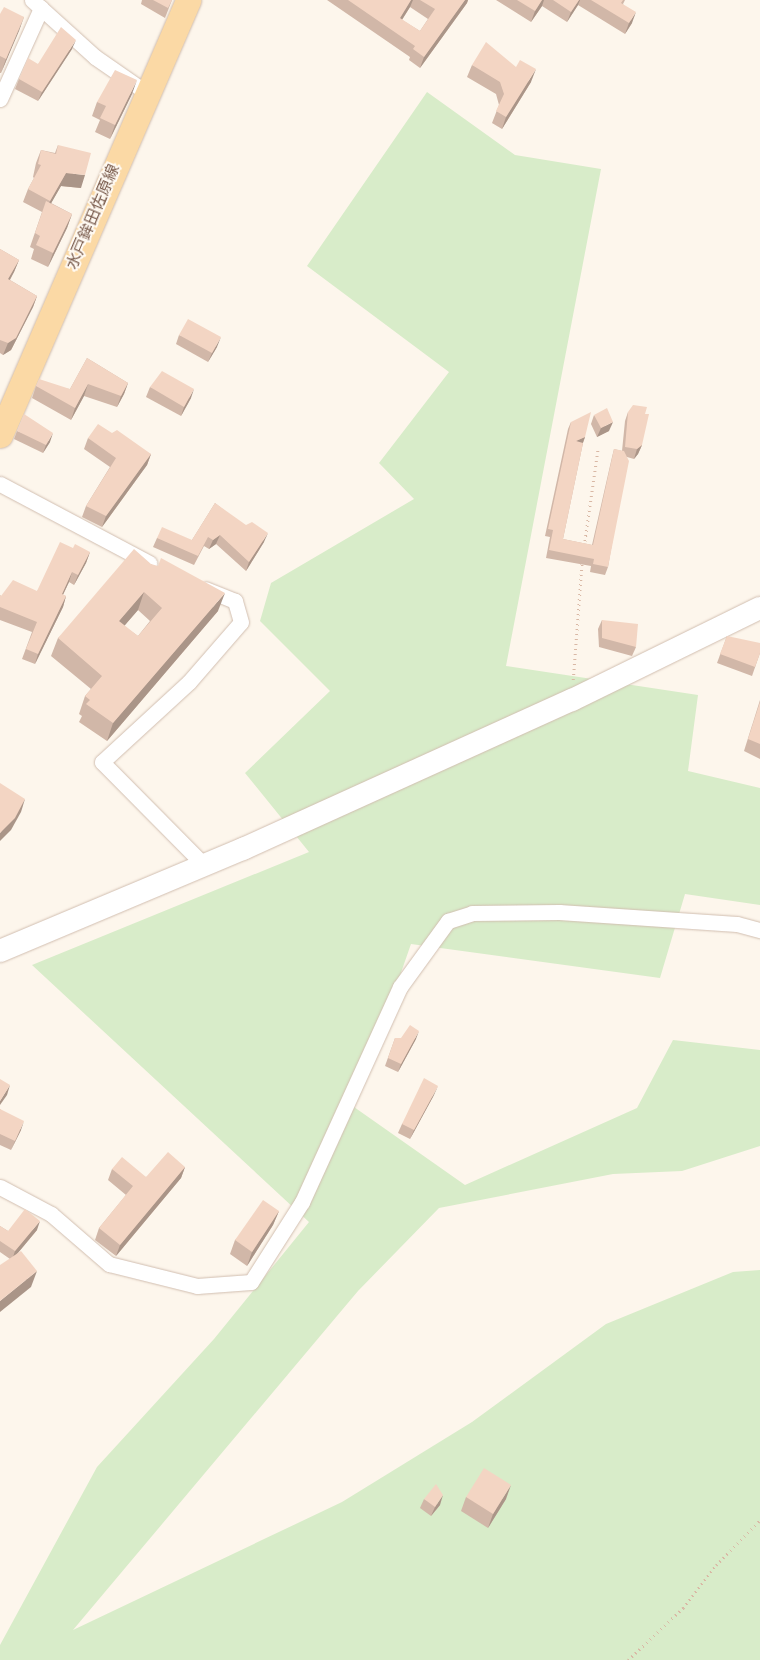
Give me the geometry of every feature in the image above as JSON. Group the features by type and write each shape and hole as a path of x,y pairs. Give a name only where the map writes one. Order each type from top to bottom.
{"main road":[{"name":"水戸鉾田佐原線","path":"0,434 188,0"}],"street":[{"path":"0,99 37,4 95,57 147,93"},
{"path":"0,484 160,570"},
{"path":"194,584 235,601 241,622 189,682 102,762 204,865"},
{"path":"0,951 204,865 572,700 760,608"},
{"path":"0,1187 52,1214 109,1264 197,1286 251,1282 302,1202 400,987 448,921 472,913 559,912 737,924 760,930"}],"path":[{"path":"572,700 578,585 598,448"},
{"path":"628,1660 683,1608 716,1565 760,1520"}],"green space":[{"path":"427,92 515,155 601,169 506,666 698,695 688,771 760,788 760,905 685,894 660,978 411,944 354,1107 465,1185 637,1108 673,1040 760,1050 760,1146 682,1171 613,1174 439,1208 358,1291 73,1630 342,1502 472,1422 606,1324 733,1272 760,1270 760,1660 0,1660 0,1645 97,1467 214,1339 309,1222 32,965 309,852 245,773 330,691 260,621 271,583 414,499 379,463 449,372 307,266"}],"building":[{"path":"153,0 172,0 168,8"},
{"path":"348,0 411,0 400,18 420,31 435,9 420,0 465,0 424,57 413,49 415,46"},
{"path":"517,0 542,0 535,11"},
{"path":"553,0 579,0 571,12"},
{"path":"591,0 623,0 621,3 636,12 629,23"},
{"path":"4,7 24,17 6,59 0,56 0,14"},
{"path":"61,27 76,40 42,92 19,79 28,58 38,64"},
{"path":"486,42 516,67 520,60 536,69 506,117 496,111 504,94 500,82 472,65"},
{"path":"115,70 137,80 115,125 100,118 106,106 97,102"},
{"path":"58,145 91,153 85,175 66,173 50,201 28,189 41,165 38,164 41,150 56,154"},
{"path":"46,201 72,214 53,253 36,245 40,236 35,233"},
{"path":"0,249 19,260 8,279 37,296 16,338 8,343 0,340"},
{"path":"188,319 221,337 212,353 179,335"},
{"path":"87,358 128,383 121,396 88,384 75,408 36,386 39,379 70,389"},
{"path":"162,371 194,389 184,407 150,387"},
{"path":"633,405 647,407 645,414 649,414 642,445 637,449 625,447 628,412"},
{"path":"607,408 613,422 601,428 594,415"},
{"path":"591,412 585,437 576,441 583,443 563,539 593,545 614,449 624,451 629,461 608,567 593,564 594,559 549,550 553,530 548,529 571,422"},
{"path":"24,414 53,433 46,445 17,431"},
{"path":"98,424 112,433 117,430 151,454 106,516 86,506 116,458 88,438"},
{"path":"215,503 246,525 252,522 268,533 249,562 220,535 213,540 208,537 198,556 157,538 162,527 192,540"},
{"path":"60,542 73,548 75,544 90,552 78,575 72,572 62,594 66,596 38,654 26,649 37,622 0,607 0,595 13,580 37,591"},
{"path":"134,549 151,564 158,566 161,558 225,593 113,723 86,704 90,700 85,696 102,676 58,638","holes":["144,592 162,608 138,636 119,621"]},
{"path":"602,620 638,624 636,647 602,638"},
{"path":"727,636 760,643 760,653 755,667 720,654"},
{"path":"760,702 760,744 748,739"},
{"path":"0,783 25,799 15,818 0,833"},
{"path":"410,1025 419,1031 401,1064 388,1058 395,1038 401,1038"},
{"path":"424,1078 438,1086 414,1130 402,1124"},
{"path":"0,1079 10,1085 0,1101"},
{"path":"0,1109 24,1121 15,1141 0,1134"},
{"path":"168,1152 185,1167 120,1245 99,1228 133,1186 112,1169 122,1157 146,1177"},
{"path":"263,1200 279,1211 252,1252 235,1240"},
{"path":"25,1209 40,1221 15,1251 0,1241 0,1226 8,1231"},
{"path":"21,1251 37,1271 0,1301 0,1265"},
{"path":"484,1468 511,1485 493,1514 466,1497"},
{"path":"436,1484 443,1495 435,1507 424,1499"}]}
